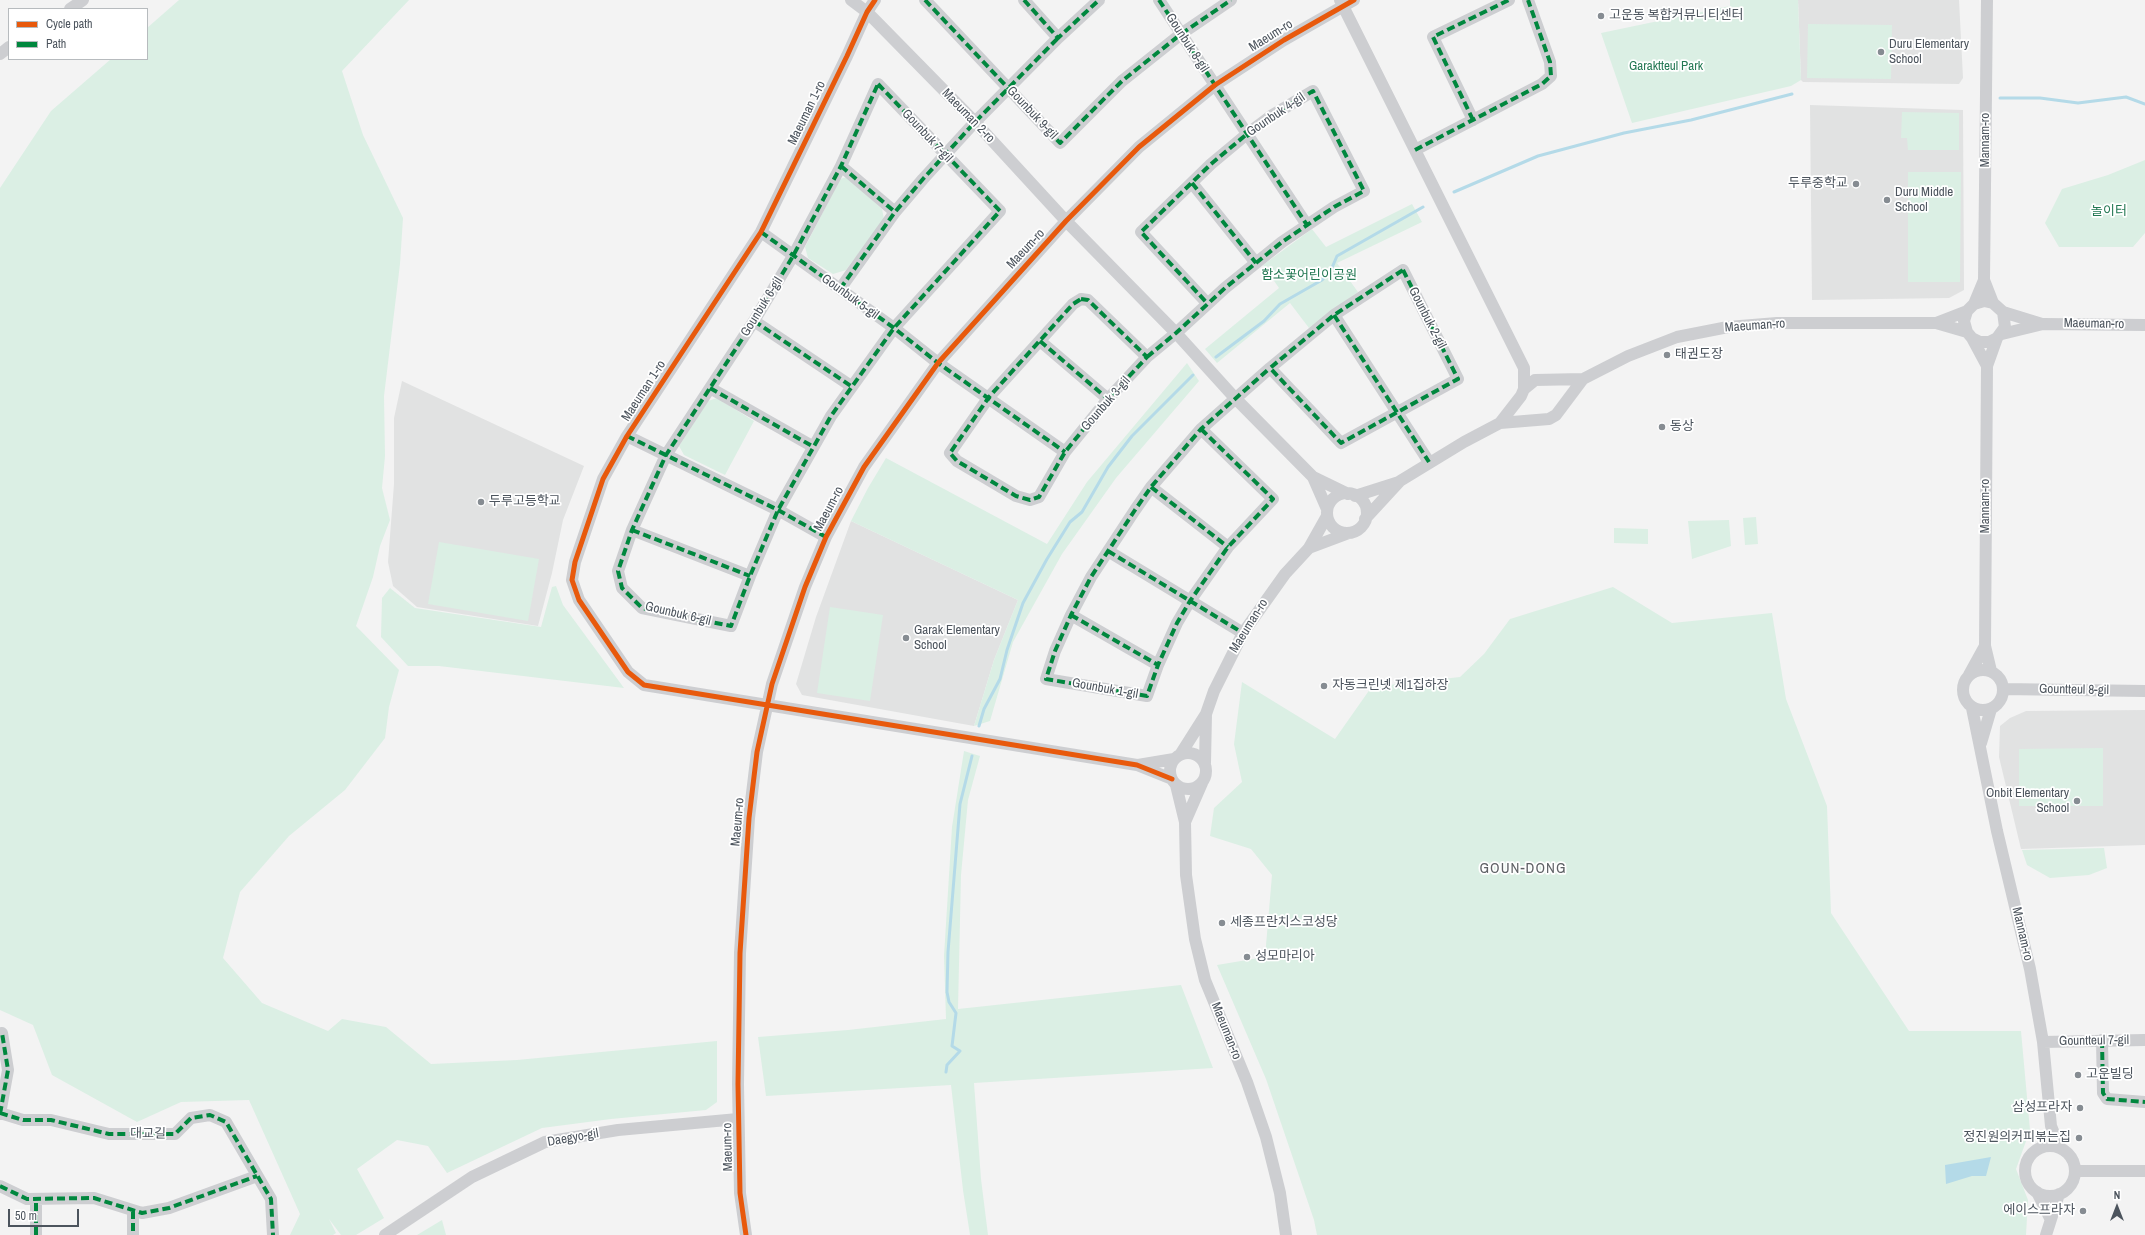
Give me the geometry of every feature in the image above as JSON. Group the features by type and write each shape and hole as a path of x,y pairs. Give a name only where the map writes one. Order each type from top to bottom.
{"street":[{"path":"71,8 83,0"},
{"name":"Maeuman 2-ro","path":"851,0 867,12 975,122 1066,222 1176,333 1234,397 1313,477"},
{"name":"Maeuman 1-ro","path":"875,0 867,12 848,56 761,232 627,436 603,479 576,562 572,580 579,600 628,672 644,686 1137,765"},
{"name":"Gounbuk 9-gil","path":"925,0 1060,143 1122,81 1181,34"},
{"path":"1024,0 1058,38"},
{"path":"840,289 895,212 945,155 1008,88 1099,0"},
{"name":"Gounbuk 8-gil","path":"1159,0 1306,225"},
{"path":"1181,34 1231,0"},
{"name":"Maeum-ro","path":"746,1235 740,1193 738,1119 740,953 747,847 757,752 772,684 805,587 826,537 864,467 938,363 1066,222 1139,147 1214,85 1341,3 1354,0"},
{"path":"1473,120 1433,37 1509,0"},
{"path":"1415,150 1542,84 1551,76 1550,62 1528,0"},
{"name":"Mannam-ro","path":"1984,280 1987,0"},
{"path":"1341,3 1524,368 1522,392 1523,409 1533,419"},
{"path":"0,54 8,48"},
{"name":"Gounbuk 7-gil","path":"793,256 840,166 878,84 1000,211 894,328"},
{"name":"Gounbuk 4-gil","path":"1147,357 1176,333 1207,303 1256,263 1306,225 1334,207 1364,191 1313,91 1271,116 1247,134 1192,183 1141,232 1207,303"},
{"path":"840,166 895,212"},
{"path":"1192,183 1256,263"},
{"name":"Gounbuk 5-gil","path":"761,232 894,328 938,363 989,397 1065,452"},
{"name":"Gounbuk 6-gil","path":"793,256 754,321 666,455 632,530 618,571 622,588 642,608 731,626 778,510 812,446 851,386 894,328"},
{"name":"Gounbuk 2-gil","path":"1234,397 1334,315 1403,270 1458,379 1341,443 1270,368"},
{"path":"1984,280 1993,303 2003,312 2043,324"},
{"path":"1984,280 1964,322 1969,335 1987,366"},
{"name":"Gounbuk 3-gil","path":"1081,299 1088,300 1147,357 1108,399 1065,452 1039,497 1030,500 1016,496 957,461 950,453 989,397 1073,304 1081,299"},
{"path":"1936,323 1984,301 1993,303"},
{"path":"1987,366 2005,319 2003,312"},
{"path":"1334,315 1429,462"},
{"path":"754,321 851,386"},
{"name":"Maeuman-ro","path":"1583,379 1628,356 1677,337 1728,327 1777,323 1936,323"},
{"path":"1936,323 1969,335 1980,342 1989,342 1999,336 2043,324"},
{"name":"Maeuman-ro","path":"2043,324 2145,325"},
{"path":"1040,341 1108,399"},
{"name":"Mannam-ro","path":"1985,646 1987,366"},
{"path":"1524,368 1546,380 1560,392 1560,408"},
{"path":"1500,423 1528,384 1546,380 1583,379"},
{"path":"1309,548 1359,528 1365,519 1400,481 1429,462 1500,423 1533,419 1549,419 1556,414 1583,379"},
{"path":"710,388 812,446"},
{"name":"Gounbuk 1-gil","path":"1201,428 1273,500 1228,546 1190,601 1177,623 1158,665 1147,696 1046,679 1055,651 1071,615 1091,577 1108,551 1151,487 1201,428 1234,397"},
{"path":"627,436 778,510 826,537"},
{"path":"1313,477 1352,495 1363,503 1366,513 1365,519"},
{"path":"1313,477 1332,527 1349,533"},
{"path":"1309,548 1327,512 1337,496 1352,495 1400,481"},
{"path":"1151,487 1228,546"},
{"path":"632,530 750,576"},
{"name":"Maeuman-ro","path":"1206,714 1214,691 1242,633 1285,574 1309,548"},
{"path":"1108,551 1242,633"},
{"path":"1071,615 1158,665"},
{"path":"1985,646 1992,671"},
{"path":"1969,675 1982,669 1992,671 1999,677 2003,689 2003,695 1999,703 1991,709 1982,711 1972,708 1966,702 1962,694 1962,686 1985,646"},
{"name":"Gountteul 8-gil","path":"2003,689 2145,691"},
{"name":"Mannam-ro","path":"1972,708 1981,744 1996,831 2021,927 2043,1042 2051,1126 2060,1148"},
{"path":"1981,744 1991,709"},
{"path":"1185,822 1170,769 1206,714"},
{"path":"1185,822 1206,774 1206,714"},
{"path":"1137,765 1191,753 1201,758 1205,763"},
{"path":"1137,765 1174,782 1181,788 1192,789 1202,783"},
{"name":"Maeuman-ro","path":"1185,822 1186,875 1195,939 1205,980 1247,1082 1266,1137 1280,1193 1286,1235"},
{"name":"대교길","path":"2,1033 8,1070 0,1113 23,1120 51,1120 109,1134 175,1134 191,1118 210,1115 226,1122 271,1199 273,1235"},
{"path":"2102,1040 2103,1093 2107,1099 2145,1102"},
{"name":"Gountteul 7-gil","path":"2043,1042 2145,1040"},
{"name":"Daegyo-gil","path":"385,1235 472,1177 545,1142 618,1130 738,1119"},
{"path":"2050,1218 2037,1192 2026,1180 2024,1171 2030,1156 2036,1150 2051,1126"},
{"path":"2036,1150 2044,1147 2060,1148 2071,1158 2075,1171 2070,1185 2059,1194 2052,1196 2037,1192"},
{"path":"2075,1171 2145,1171"},
{"path":"0,1186 27,1199 94,1198 142,1213 169,1208 257,1176"},
{"path":"2046,1235 2050,1218 2059,1194"},
{"path":"36,1199 36,1235"},
{"path":"133,1210 133,1235"}],"shaded area":[{"name":"Duru Elementary School","path":"1798,0 1959,0 1963,78 1959,84 1803,82 1801,80"},
{"name":"Duru Middle School","path":"1810,105 1963,110 1964,290 1949,298 1812,300"},
{"name":"두루고등학교","path":"402,381 584,466 563,520 552,573 538,626 417,607 393,586 388,562 394,484 394,418"},
{"name":"Garak Elementary School","path":"851,521 1018,600 994,660 974,726 802,695 796,684 816,617"},
{"name":"Onbit Elementary School","path":"2145,710 2145,845 2021,849 1999,757 2000,726 2010,718 2026,711"}],"green space":[{"path":"179,0 409,0 342,71 363,135 403,218 400,264 384,396 385,456 382,488 390,520 380,546 373,577 356,626 399,670 389,707 385,738 345,790 289,836 240,892 223,958 262,1003 328,1031 342,1019 386,1027 431,1064 517,1060 717,1041 717,1102 706,1110 611,1119 542,1128 447,1173 428,1146 397,1140 357,1169 384,1218 356,1235 341,1235 329,1219 336,1233 333,1235 290,1235 300,1214 249,1100 181,1102 137,1122 52,1075 33,1025 0,1010 0,188 51,111 110,60 148,60 148,27"},
{"name":"Garaktteul Park","path":"1730,0 1798,0 1801,80 1791,86 1632,123 1601,33 1730,6"},
{"path":"1808,24 1892,25 1891,79 1807,78"},
{"path":"1902,112 1959,113 1959,150 1908,150 1907,138 1901,138"},
{"name":"놀이터","path":"2145,160 2145,233 2133,247 2059,247 2045,223 2062,189 2108,175"},
{"path":"1908,172 1961,172 1960,282 1908,282"},
{"path":"847,177 882,209 884,219 846,270 833,274 808,258 805,247 840,179"},
{"name":"함소꽃어린이공원","path":"1412,204 1422,222 1337,263 1358,292 1309,328 1290,303 1217,363 1205,349 1279,288 1263,265 1312,229 1326,247"},
{"path":"1187,363 1199,381 1116,478 1062,554 1013,642 990,721 974,726 994,660 1018,600 851,521 868,488 886,458 1047,544 1087,482"},
{"path":"717,398 754,421 725,475 684,455 679,446 708,401"},
{"path":"1756,517 1758,544 1745,545 1743,518"},
{"path":"1729,520 1731,546 1692,559 1688,521"},
{"path":"1614,528 1648,529 1648,544 1614,543"},
{"path":"439,542 539,559 528,621 428,604"},
{"path":"556,586 563,605 624,688 439,666 408,666 381,637 382,598 390,588 415,608 541,627 552,587"},
{"path":"1613,587 1672,623 1772,613 1786,699 1827,806 1831,913 1909,1031 2021,1031 2030,1130 2016,1169 2028,1200 2026,1235 1317,1235 1314,1220 1266,1079 1217,965 1265,957 1272,875 1251,849 1210,836 1214,808 1242,782 1234,744 1242,682 1335,739 1375,682 1389,685 1460,677 1484,654 1510,619"},
{"path":"830,607 883,615 870,701 817,693"},
{"path":"2103,748 2103,806 2019,806 2019,749"},
{"path":"964,751 980,756 968,800 961,875 958,1009 1181,985 1213,1068 974,1083 981,1179 988,1235 970,1235 963,1190 951,1085 766,1096 758,1037 848,1030 946,1019 944,956 952,827"},
{"path":"2104,848 2107,868 2089,875 2050,878 2027,865 2022,850"},
{"path":"442,1220 446,1235 417,1235"}],"water":[{"path":"1991,1157 1986,1176 1972,1176 1946,1184 1945,1165"}],"waterway":[{"path":"1454,192 1538,156 1624,133 1691,120 1792,94"},
{"path":"2000,98 2040,98 2078,103 2126,97 2145,104"},
{"path":"1216,357 1264,321 1280,304 1322,280 1331,270 1337,256 1423,207"},
{"path":"979,726 984,709 1000,679 1007,650 1023,603 1047,559 1070,522 1082,512 1108,467 1132,436 1193,375"},
{"path":"946,1072 947,1065 960,1051 952,1046 956,1013 949,1002 947,992 948,952 960,804 972,756"}],"marked path":[{"path":"925,0 1060,143 1122,81 1181,34 1231,0"},
{"path":"1024,0 1058,38 1099,0"},
{"path":"1159,0 1307,225"},
{"path":"1473,120 1433,37 1509,0"},
{"path":"1415,150 1542,84 1551,76 1550,62 1528,0"},
{"path":"840,289 895,212 923,179 975,122 1058,38"},
{"path":"878,84 1000,211 894,328 831,416 778,510 731,626 642,608 622,588 618,571 632,530 666,455 754,321 793,256 841,166 878,84"},
{"path":"1147,357 1176,333 1225,288 1282,242 1334,207 1364,191 1313,91 1271,116 1247,134 1211,164 1141,232 1207,303"},
{"path":"841,166 895,212"},
{"path":"1192,183 1256,263"},
{"path":"761,232 894,328 938,363 1065,452"},
{"path":"1403,270 1458,379 1341,443 1270,368 1334,315 1403,270"},
{"path":"1081,299 1088,300 1147,357 1108,399 1065,452 1039,497 1030,500 1016,496 957,461 950,453 989,397 1073,304 1081,299"},
{"path":"1334,315 1429,462"},
{"path":"754,321 851,386"},
{"path":"1040,341 1108,399"},
{"path":"1201,429 1273,499 1228,547 1190,601 1177,623 1158,665 1147,696 1046,679 1055,651 1071,615 1091,577 1151,487 1201,429 1270,368"},
{"path":"710,388 812,446"},
{"path":"627,436 778,510 826,537"},
{"path":"1151,487 1228,547"},
{"path":"632,530 750,576"},
{"path":"1108,551 1243,633"},
{"path":"1071,615 1158,665"},
{"path":"0,1114 8,1070 2,1033"},
{"path":"2102,1040 2103,1093 2107,1099 2145,1102"},
{"path":"0,1113 23,1120 51,1120 109,1134 175,1134 191,1118 210,1115 226,1122 271,1199 273,1235"},
{"path":"0,1186 27,1199 94,1198 142,1213 169,1208 257,1176"},
{"path":"36,1199 36,1235"},
{"path":"133,1211 133,1235"}],"cycle path":[{"path":"875,0 867,12 761,232 627,436 603,479 575,562 572,580 579,600 628,672 644,685 1137,765 1172,779"},
{"path":"746,1235 740,1193 738,1084 740,953 749,818 757,752 772,684 805,587 826,537 864,467 938,363 1066,221 1139,147 1215,85 1284,40 1354,0"}],"place":[{"name":"고운동 복합커뮤니티센터","path":"1601,16"},
{"name":"Duru Elementary School","path":"1881,52"},
{"name":"두루중학교","path":"1856,184"},
{"name":"Duru Middle School","path":"1887,200"},
{"name":"태권도장","path":"1667,355"},
{"name":"동상","path":"1662,427"},
{"name":"두루고등학교","path":"481,502"},
{"name":"Garak Elementary School","path":"906,638"},
{"name":"자동크린넷 제1집하장","path":"1324,686"},
{"name":"Onbit Elementary School","path":"2077,801"},
{"name":"세종프란치스코성당","path":"1222,923"},
{"name":"성모마리아","path":"1247,957"},
{"name":"고운빌딩","path":"2078,1075"},
{"name":"삼성프라자","path":"2080,1108"},
{"name":"정진원의커피볶는집","path":"2079,1138"},
{"name":"에이스프라자","path":"2083,1211"}],"district":[{"name":"GOUN-DONG","path":"1523,869"}]}
